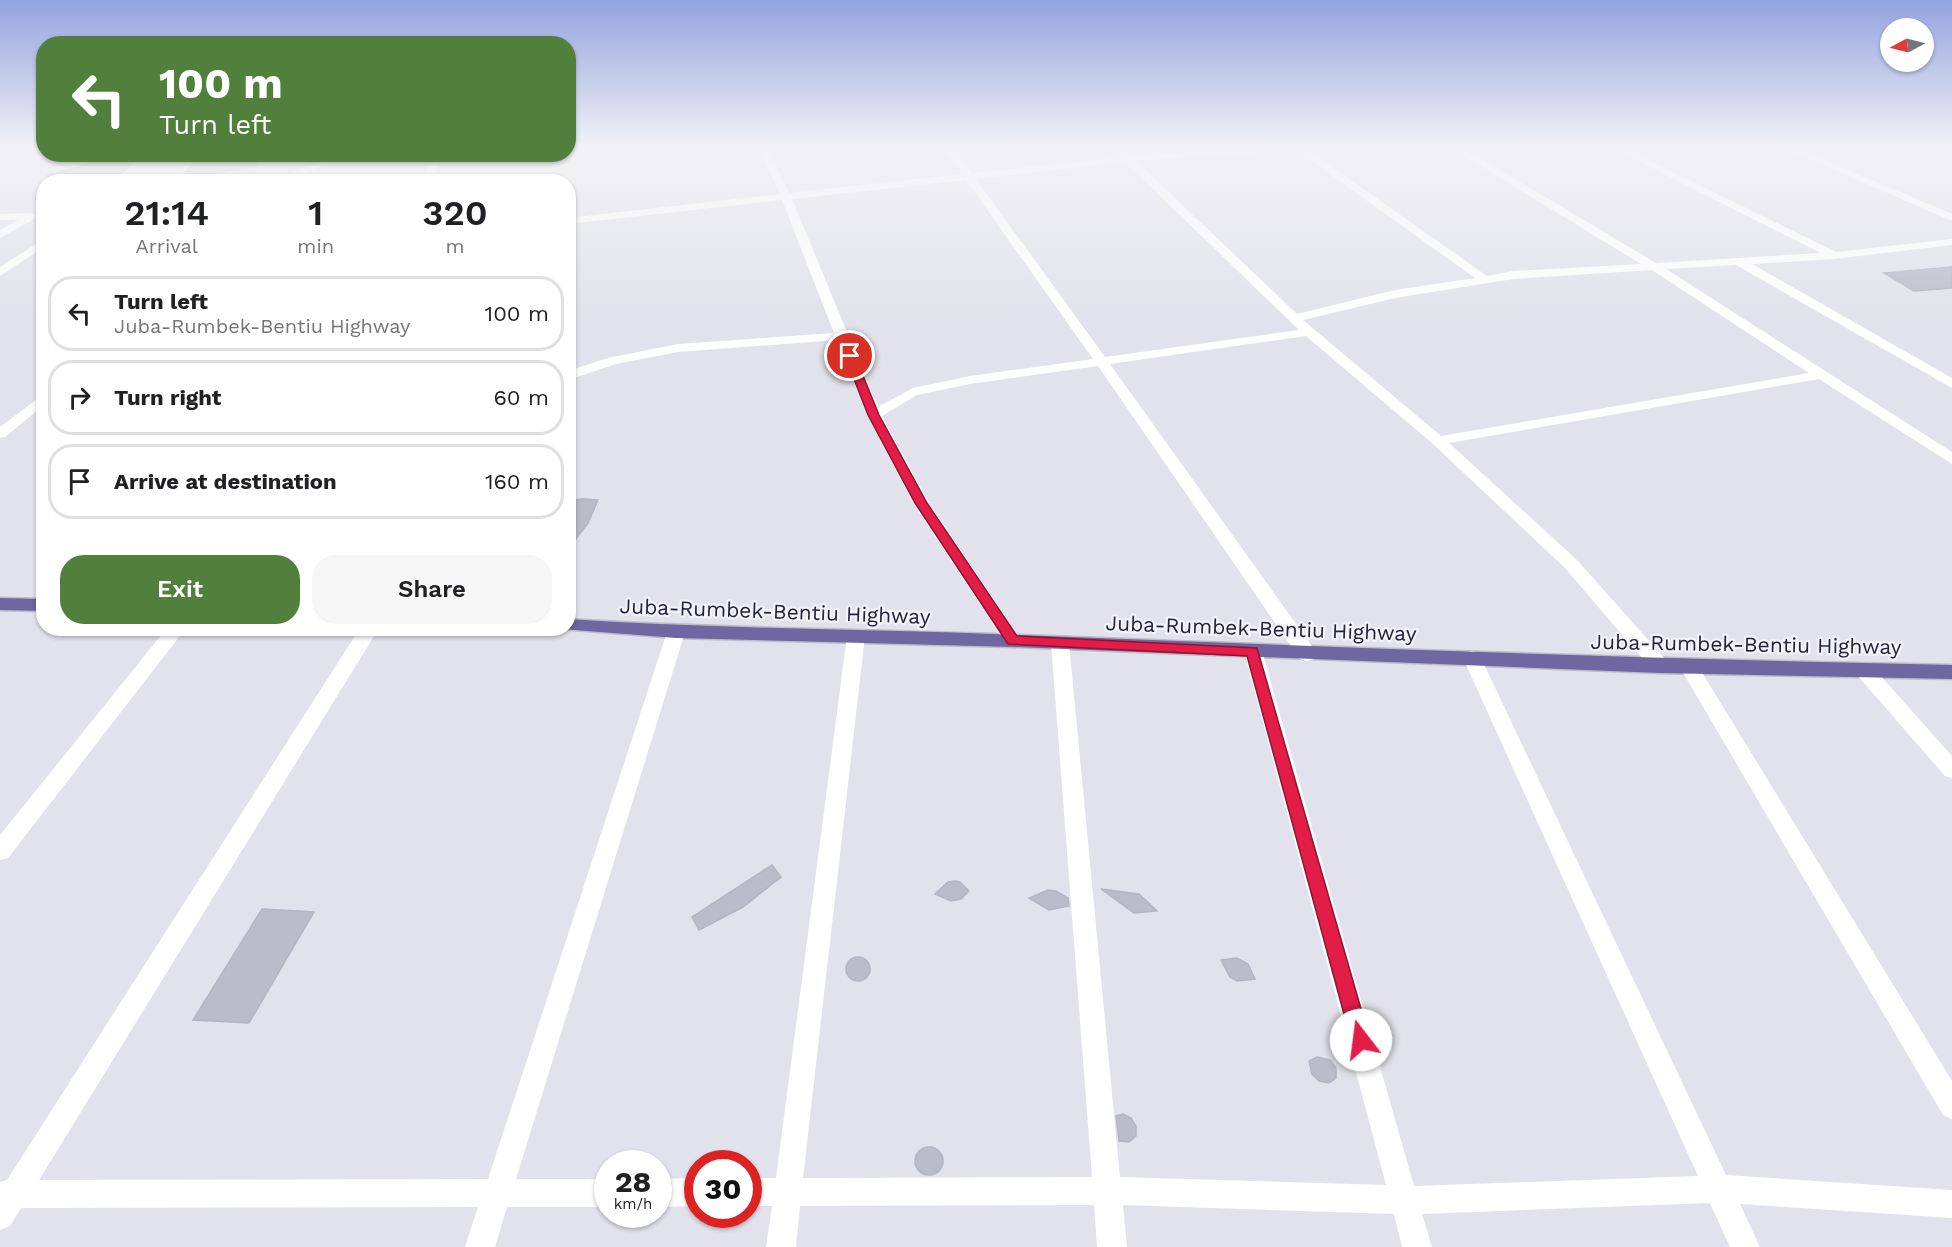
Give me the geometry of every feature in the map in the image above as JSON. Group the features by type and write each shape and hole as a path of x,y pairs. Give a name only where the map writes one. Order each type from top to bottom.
{"main road":[{"path":"0,604 36,605"},
{"name":"Juba-Rumbek-Bentiu Highway","path":"576,626 676,632 1013,641 1660,666 1952,672"}],"street":[{"path":"576,220 708,204"},
{"path":"789,204 874,415 921,503 1013,641"},
{"path":"990,204 1307,654"},
{"path":"1175,204 1309,332 1438,441 1571,564 1660,666"},
{"path":"1381,204 1487,281"},
{"path":"1550,204 1653,266 1952,459"},
{"path":"1730,204 1834,256"},
{"path":"1920,204 1952,218"},
{"path":"0,235 36,214"},
{"path":"0,217 32,216"},
{"path":"1295,318 1395,294 1513,275 1834,256 1952,242"},
{"path":"0,272 36,247"},
{"path":"1739,262 1952,384"},
{"path":"874,415 913,392 970,380 1309,332"},
{"path":"576,373 613,361 678,348 842,336"},
{"path":"1438,441 1820,375"},
{"path":"0,434 36,409"},
{"path":"480,1247 676,632"},
{"path":"0,851 171,636"},
{"path":"4,1201 365,636"},
{"path":"781,1247 856,636"},
{"path":"1060,643 1112,1247"},
{"path":"1252,651 1417,1247"},
{"path":"1472,658 1745,1247"},
{"path":"1688,666 1952,1106"},
{"path":"1864,670 1952,770"},
{"path":"762,1192 1108,1191 1405,1200 1720,1189 1952,1204"},
{"path":"4,1201 594,1193"}],"building":[{"path":"1952,267 1952,288 1914,291 1884,273"},
{"path":"576,500 598,500 588,523 576,539"},
{"path":"772,865 781,877 743,907 699,930 692,917"},
{"path":"948,882 960,882 969,891 961,899 951,901 935,894"},
{"path":"1101,889 1139,894 1157,911 1134,913"},
{"path":"1048,890 1056,891 1068,898 1069,906 1049,910 1029,898"},
{"path":"262,909 314,912 249,1023 193,1020"},
{"path":"858,957 866,961 870,969 866,977 858,981 850,977 846,969 850,961"},
{"path":"1237,958 1248,964 1255,979 1237,981 1230,977 1221,960"},
{"path":"1317,1057 1330,1060 1336,1068 1336,1078 1329,1083 1319,1081 1312,1074 1309,1061"},
{"path":"1123,1114 1131,1118 1136,1126 1136,1136 1129,1142 1119,1141 1116,1116"},
{"path":"929,1147 939,1151 943,1161 939,1171 929,1175 919,1171 915,1161 919,1151"}],"route":[{"path":"850,356 874,415 921,503 1013,641 1252,651 1361,1040"}]}
